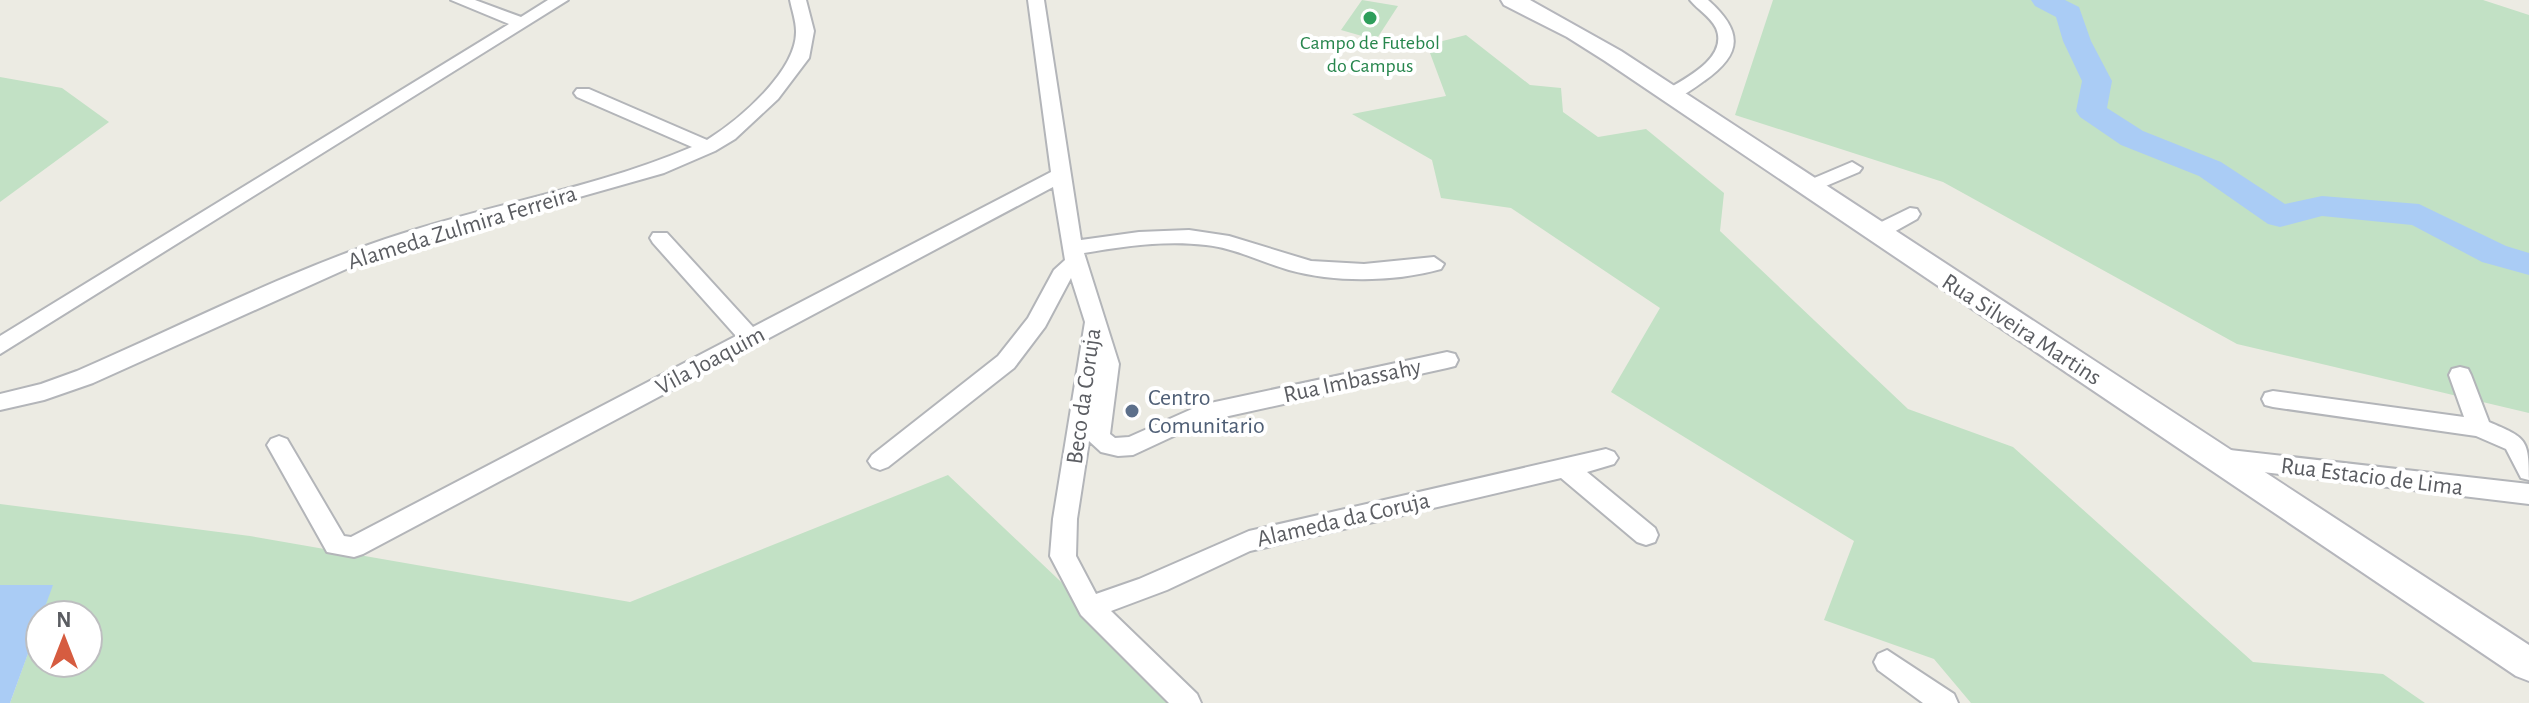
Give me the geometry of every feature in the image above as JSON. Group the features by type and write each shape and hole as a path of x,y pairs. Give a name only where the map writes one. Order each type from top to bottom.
{"main road":[{"name":"Rua Silveira Martins","path":"1512,0 1575,32 2529,665"}],"street":[{"path":"459,0 522,23"},
{"path":"0,346 560,0"},
{"name":"Alameda Zulmira Ferreira","path":"0,402 44,392 85,377 357,256 410,238 657,169 708,147 762,106 800,58 805,31 798,0"},
{"name":"Beco da Coruja","path":"1036,0 1074,255 1096,322 1067,506 1063,556 1090,607 1187,703"},
{"path":"1670,95 1702,76 1718,61 1729,35 1723,21 1698,0"},
{"path":"583,93 708,147"},
{"path":"1807,188 1852,168"},
{"name":"Vila Joaquim","path":"279,445 336,545 347,549 359,545 1060,175"},
{"path":"1876,233 1910,214"},
{"path":"660,238 751,338"},
{"path":"880,461 1006,362 1037,322 1074,255 1127,240 1206,238 1244,245 1317,270 1396,270 1434,264"},
{"name":"Rua Imbassahy","path":"1096,322 1108,364 1098,436 1111,447 1133,446 1201,414 1447,360"},
{"path":"2460,375 2479,428"},
{"path":"2273,399 2479,428 2514,443 2529,471"},
{"name":"Rua Estacio de Lima","path":"2216,457 2529,494"},
{"name":"Alameda da Coruja","path":"1090,607 1128,595 1171,577 1215,552 1249,541 1606,458"},
{"path":"1566,468 1646,535"},
{"path":"1887,662 1944,703"}],"green space":[{"name":"Campo de Futebol do Campus","path":"1362,0 1398,6 1376,40 1341,30"},
{"path":"1773,0 2483,0 2529,15 2529,413 2237,344 1943,182 1735,115"},
{"path":"1466,35 1530,85 1561,88 1563,112 1598,137 1646,129 1724,193 1720,231 1908,409 2013,447 2253,662 2383,674 2425,703 1971,703 1934,659 1824,620 1854,541 1611,392 1660,308 1511,208 1441,198 1432,160 1352,114 1446,96 1427,45"},
{"path":"0,77 62,88 109,122 0,202"},
{"path":"948,475 1189,703 10,703 24,664 24,679 104,679 104,599 47,599 52,585 0,585 0,504 250,536 630,602"}],"water":[{"path":"0,585 53,585 48,599 24,599 24,665 10,703 0,703"}],"waterway":[{"path":"2045,0 2069,13 2077,41 2097,81 2091,111 2132,138 2210,169 2280,216 2322,206 2419,215 2494,254 2529,264"}],"place":[{"name":"Campo de Futebol do Campus","path":"1370,18"},
{"name":"Centro Comunitario","path":"1132,411"}]}
